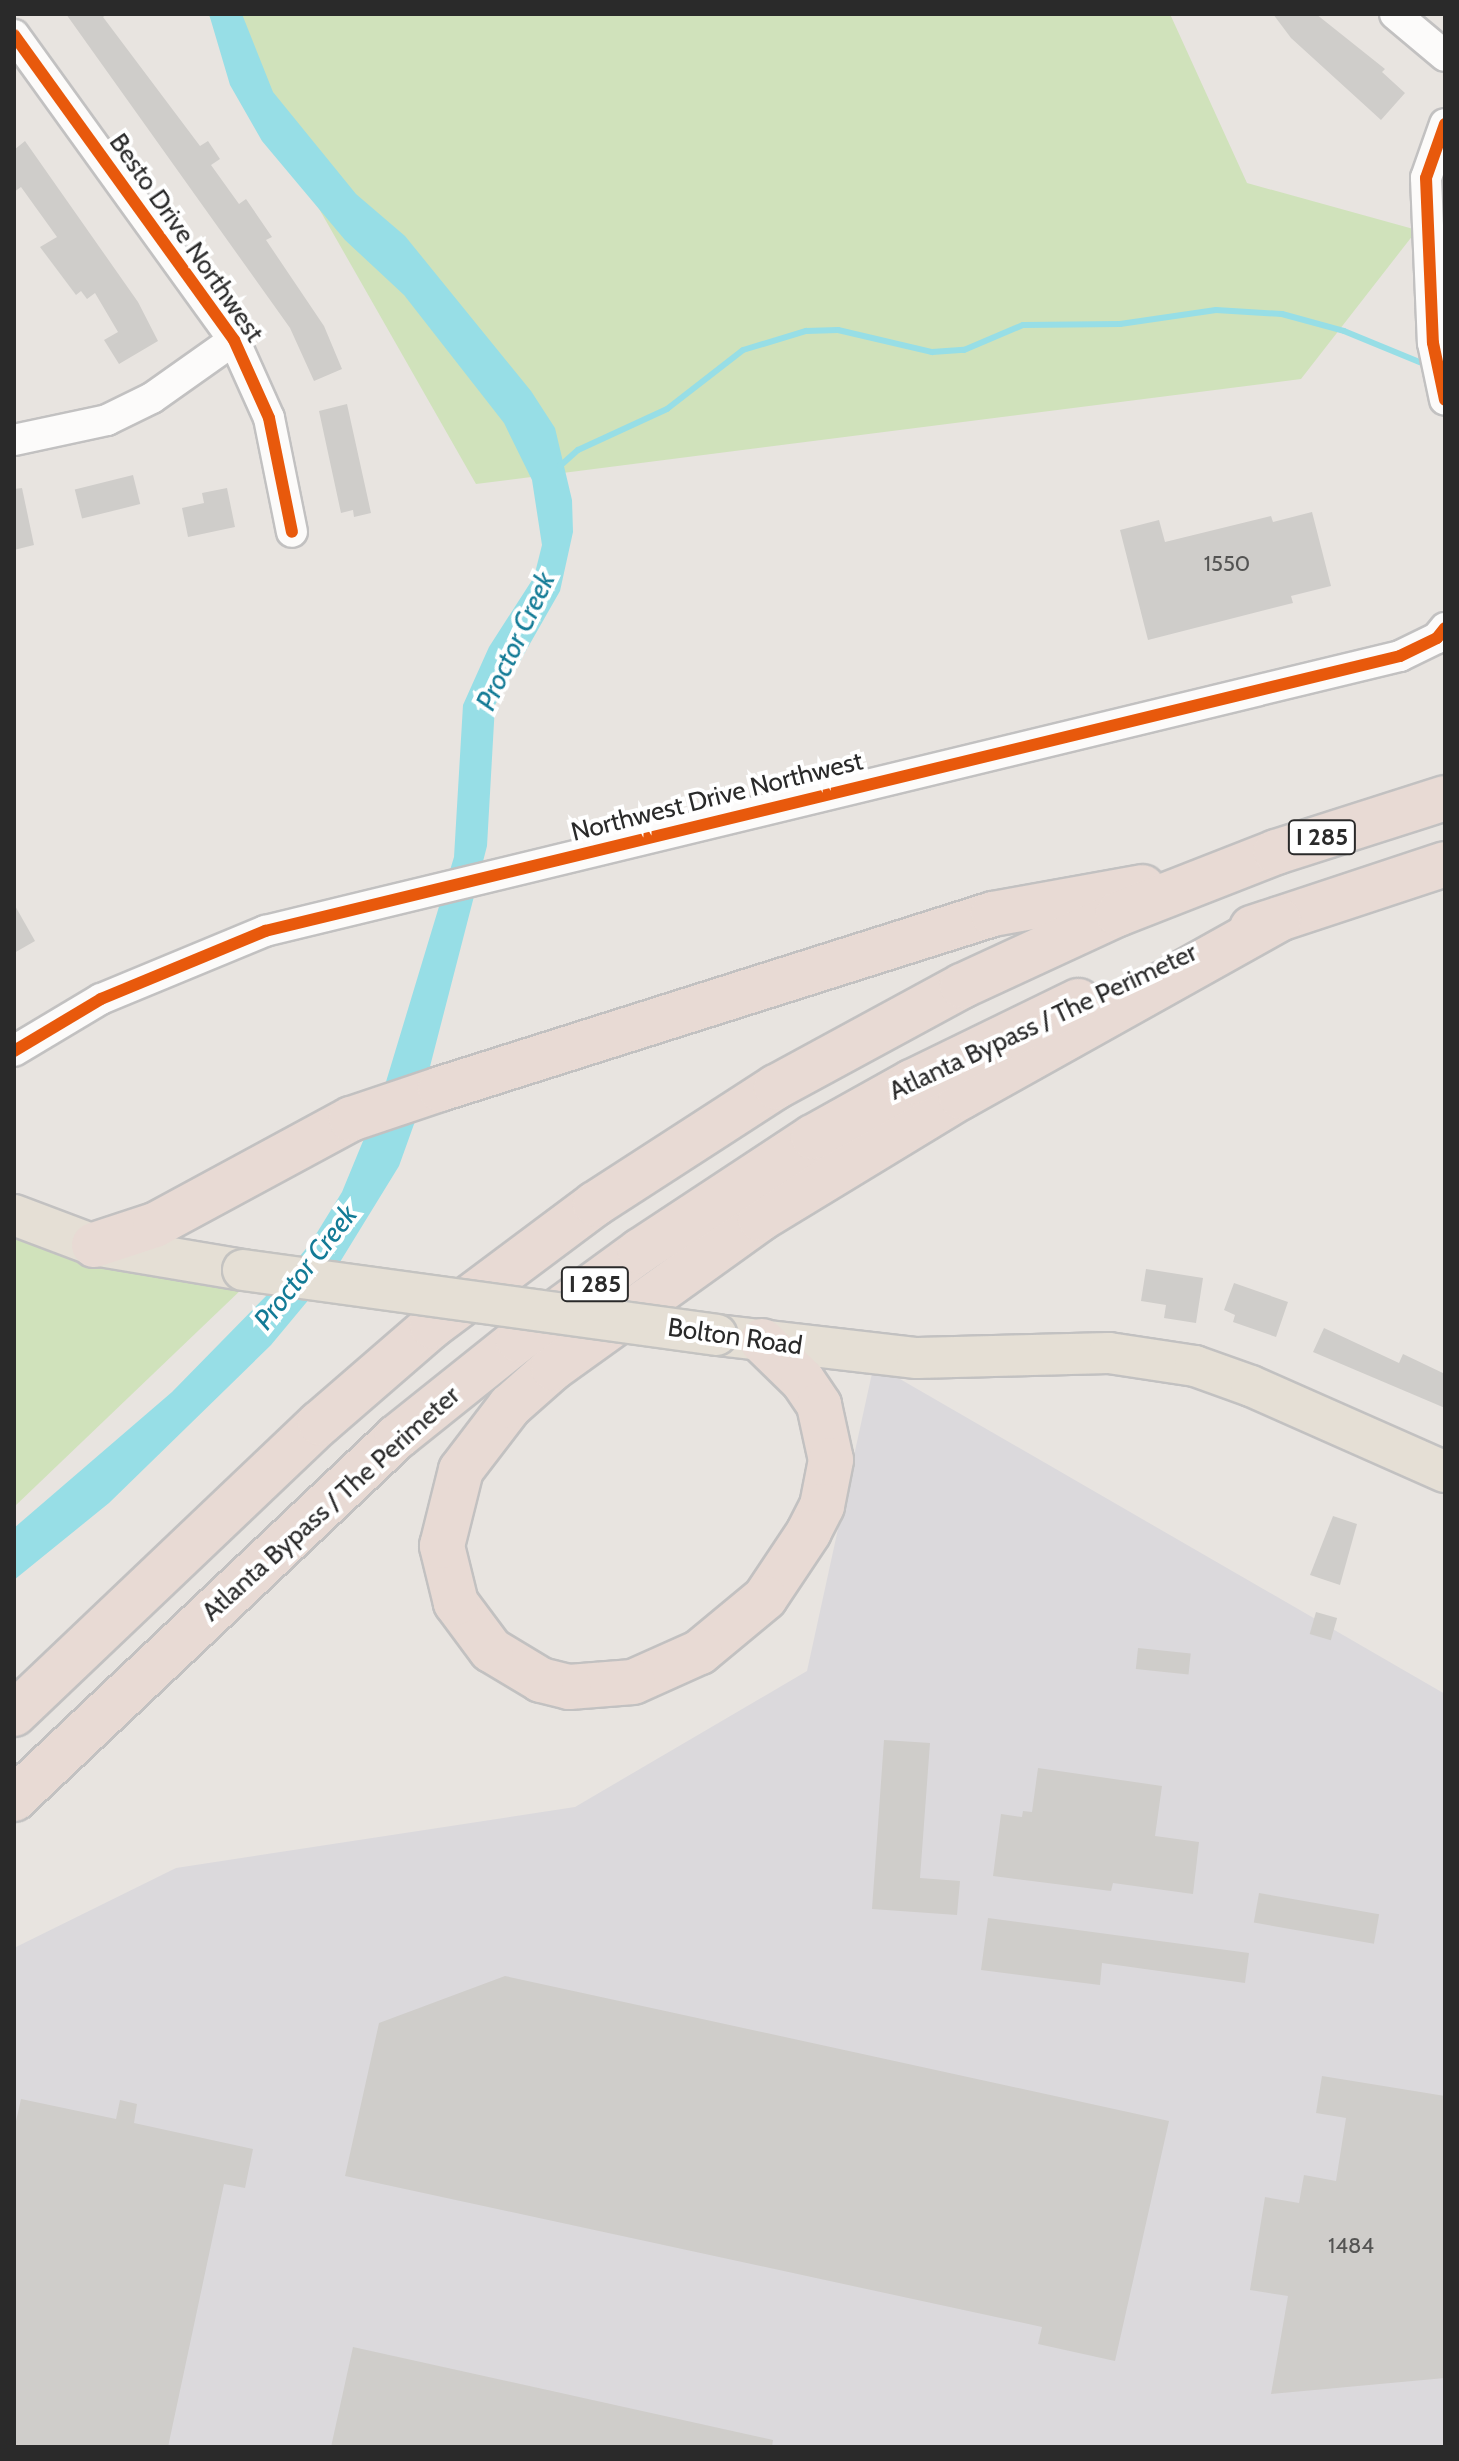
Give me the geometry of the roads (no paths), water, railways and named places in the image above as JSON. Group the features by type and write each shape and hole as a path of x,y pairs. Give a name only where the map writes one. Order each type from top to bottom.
{"highway":[{"name":"I 285","path":"14,1714 320,1423 432,1326 595,1204 776,1087 869,1034 1036,950 1201,880 1445,798"},
{"name":"Atlanta Bypass / The Perimeter","path":"14,1799 397,1437 640,1251 801,1145 912,1082 1101,990 1279,919 1445,864"},
{"path":"94,1245 155,1225 280,1153 351,1119 495,1070 993,914 1094,893 1201,880"},
{"path":"762,1341 803,1381 819,1405 831,1460 816,1519 765,1598 700,1652 633,1682 569,1687 541,1680 491,1650 456,1603 442,1546 461,1470 510,1406 553,1368 760,1219 961,1097 1279,919"}],"main road":[{"name":"Bolton Road","path":"14,1215 94,1245 243,1270 762,1341 917,1358 1109,1353 1195,1366 1251,1386 1445,1472"}],"street":[{"path":"1395,14 1445,56"},
{"name":"Besto Drive Northwest","path":"14,35 234,340 269,418 292,532"},
{"path":"1445,124 1430,154 1426,178 1433,343 1445,400"},
{"path":"14,440 107,420 152,398 234,340"},
{"name":"Northwest Drive Northwest","path":"14,1051 101,999 179,963 265,931 1400,656 1437,638 1445,628"}],"water":[{"name":"Proctor Creek","path":"209,14 242,14 273,92 356,194 405,236 531,391 555,428 572,500 573,532 560,591 495,705 487,846 418,1113 399,1166 340,1262 271,1345 109,1503 14,1580 14,1528 172,1392 270,1292 310,1244 342,1192 382,1095 454,857 463,705 489,647 534,577 542,545 532,480 504,423 404,295 345,240 262,141 230,85"}],"waterway":[{"path":"560,466 578,450 667,409 743,350 806,331 838,330 932,352 964,350 1023,325 1120,324 1216,310 1282,314 1344,331 1427,365"}]}
